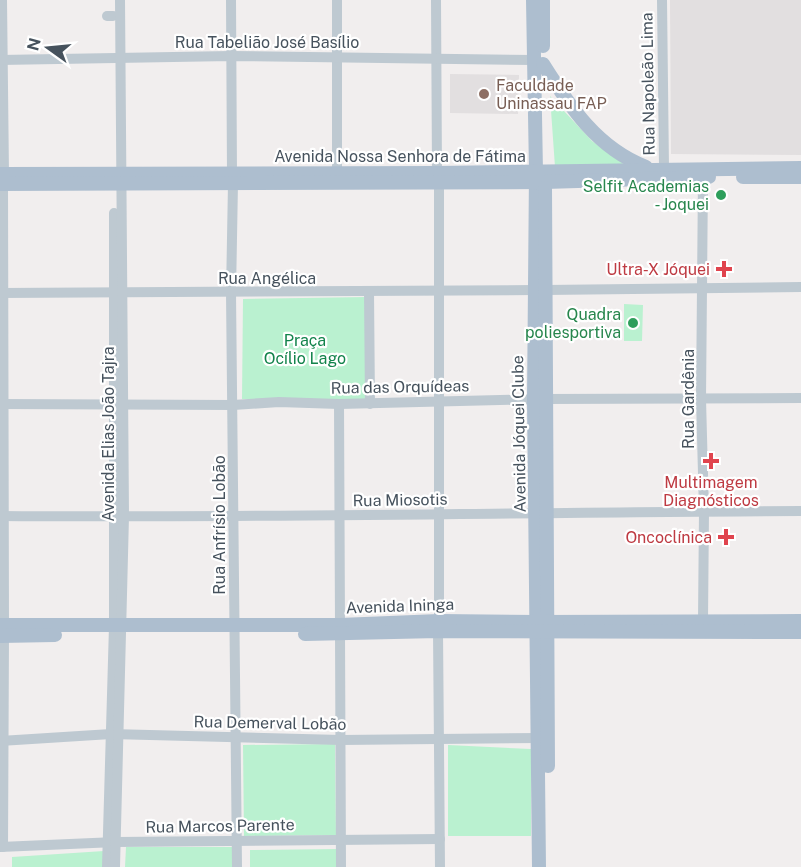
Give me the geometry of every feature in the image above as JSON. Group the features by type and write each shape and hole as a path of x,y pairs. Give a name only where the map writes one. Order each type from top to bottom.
{"main road":[{"name":"Avenida Jóquei Clube","path":"533,0 539,62"},
{"name":"Avenida Jóquei Clube","path":"543,0 539,62 539,400 548,867"},
{"path":"539,62 589,130 624,157 658,168"},
{"name":"Avenida Nossa Senhora de Fátima","path":"540,177 658,168 801,168"},
{"name":"Avenida Nossa Senhora de Fátima","path":"232,178 337,172 438,178"},
{"name":"Avenida Nossa Senhora de Fátima","path":"2,179 801,177"},
{"name":"Avenida Ininga","path":"542,627 703,621 801,621"},
{"name":"Avenida Ininga","path":"2,631 340,630 438,626 801,632"},
{"name":"Avenida Jóquei Clube","path":"540,867 538,738 542,627"}],"street":[{"path":"2,0 2,847"},
{"name":"Avenida Elias João Tajra","path":"113,0 110,16 117,58"},
{"name":"Avenida Elias João Tajra","path":"107,867 112,843 118,630 117,58 120,0"},
{"name":"Rua Anfrísio Lobão","path":"231,0 231,293 237,867"},
{"path":"337,0 337,172"},
{"path":"436,0 440,867"},
{"name":"Rua Napoleão Lima","path":"658,168 662,0"},
{"name":"Rua Tabelião José Basílio","path":"1,60 231,56 539,62"},
{"name":"Rua Gardênia","path":"703,177 701,399 704,511 703,621"},
{"name":"Rua Angélica","path":"2,293 438,292 801,287"},
{"path":"369,292 370,404"},
{"name":"Rua das Orquídeas","path":"2,404 233,405 279,402 370,404 801,398"},
{"path":"339,404 341,867"},
{"name":"Rua Miosotis","path":"2,516 340,516 438,513 801,511"},
{"name":"Rua Demerval Lobão","path":"2,741 115,735 341,740 538,738"},
{"name":"Rua Marcos Parente","path":"2,847 440,838"},
{"name":"Avenida Elias João Tajra","path":"112,843 116,867"}],"shaded area":[{"path":"670,0 801,0 801,155 671,154"},
{"name":"Faculdade Uninassau FAP","path":"450,74 519,75 518,114 450,113"}],"green space":[{"path":"550,96 592,141 625,165 555,167"},
{"name":"Praça Ocílio Lago","path":"367,297 367,400 242,399 243,299"},
{"name":"Quadra poliesportiva","path":"624,304 643,305 642,341 624,341"},
{"path":"335,744 336,835 244,836 243,745"},
{"path":"448,745 531,749 531,836 448,836"},
{"path":"126,847 234,847 233,867 125,867"},
{"path":"339,849 339,867 250,867 250,850"},
{"path":"104,851 104,867 12,867 12,857"}],"place":[{"name":"Faculdade Uninassau FAP","path":"484,94"},
{"name":"Selfit Academias - Joquei","path":"721,195"},
{"name":"Ultra-X Jóquei","path":"724,269"},
{"name":"Quadra poliesportiva","path":"633,323"},
{"name":"Multimagem Diagnósticos","path":"711,461"},
{"name":"Oncoclínica","path":"726,537"}]}
